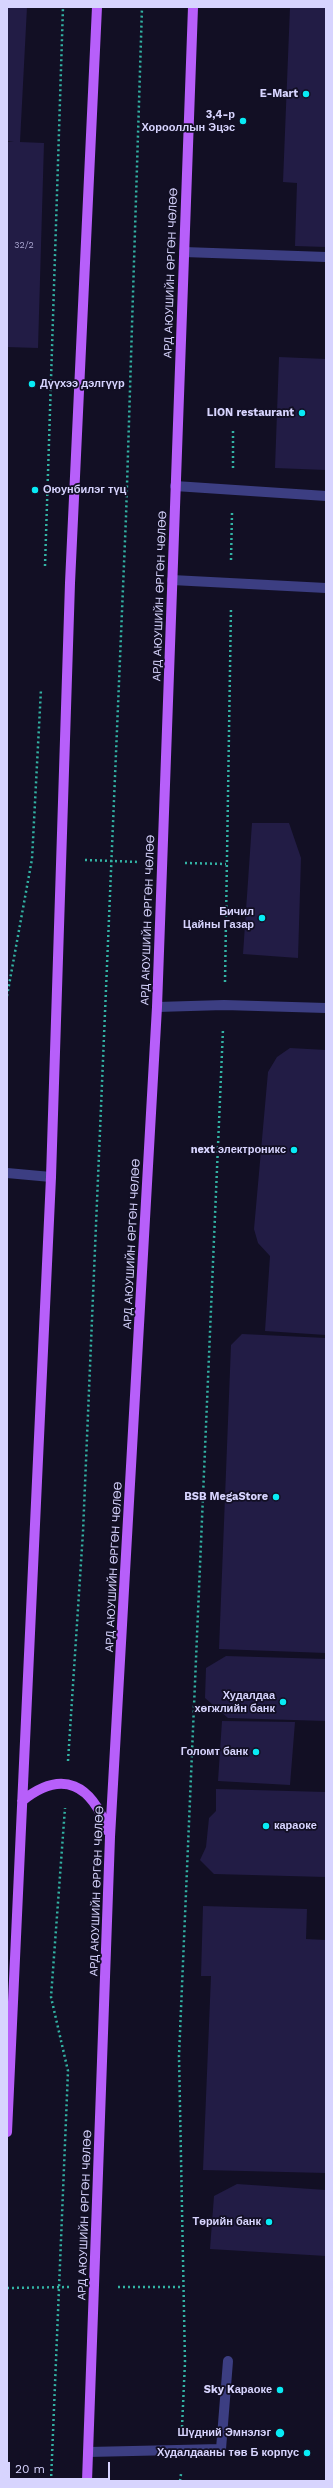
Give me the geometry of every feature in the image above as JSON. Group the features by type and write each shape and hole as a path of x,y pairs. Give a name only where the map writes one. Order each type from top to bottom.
{"main road":[{"path":"7,2132 51,1178 70,583 97,7"},
{"name":"АРД АЮУШИЙН ӨРГӨН ЧӨЛӨӨ","path":"87,2481 110,1837 157,1007 193,7"},
{"path":"22,1801 37,1789 52,1784 73,1784 83,1791 98,1808 110,1837"}],"street":[{"path":"184,252 326,257"},
{"path":"175,486 326,496"},
{"path":"172,580 326,588"},
{"path":"157,1007 224,1005 326,1008"},
{"path":"7,1173 51,1178"},
{"path":"88,2452 221,2449 228,2360"}],"path":[{"path":"45,568 63,7"},
{"path":"51,2481 68,2070 51,1997 83,1532 126,517 142,7"},
{"path":"180,2481 184,2362 179,2056 224,1005 233,429"},
{"path":"7,996 32,859 41,686"},
{"path":"32,859 226,864"}],"building":[{"path":"7,7 27,7 20,142 44,143 38,348 7,347 7,142 14,141 7,141"},
{"name":"E-Mart","path":"290,7 326,7 326,247 295,246 297,183 283,182"},
{"name":"LION restaurant","path":"279,357 326,359 326,470 275,468"},
{"path":"252,823 289,823 301,858 298,958 243,954"},
{"name":"next электроникс","path":"290,1048 326,1050 326,1335 265,1331 270,1256 258,1243 254,1229 268,1072 277,1057"},
{"name":"BSB MegaStore","path":"242,1334 326,1338 326,1653 219,1649 231,1345"},
{"path":"226,1656 326,1659 326,1721 228,1718 205,1698 206,1668"},
{"name":"Голомт банк","path":"222,1721 295,1722 290,1785 218,1781"},
{"path":"216,1789 326,1792 326,1877 214,1874 200,1860 206,1847 209,1818 216,1811"},
{"path":"203,1906 307,1909 306,1939 326,1940 326,2173 203,2170 211,1976 201,1976"},
{"name":"Төрийн банк","path":"237,2184 326,2190 326,2256 210,2249 214,2196"}],"place":[{"name":"E-Mart","path":"306,94"},
{"name":"3,4-р Хорооллын Эцэс","path":"243,121"},
{"name":"Дүүхээ дэлгүүр","path":"32,384"},
{"name":"LION restaurant","path":"302,413"},
{"name":"Оюунбилэг түц","path":"35,490"},
{"name":"Бичил Цайны Газар","path":"262,918"},
{"name":"next электроникс","path":"294,1150"},
{"name":"BSB MegaStore","path":"276,1497"},
{"name":"Худалдаа хөгжлийн банк","path":"283,1702"},
{"name":"Голомт банк","path":"256,1752"},
{"name":"караоке","path":"266,1826"},
{"name":"Төрийн банк","path":"269,2222"},
{"name":"Sky Kараоке","path":"280,2390"},
{"name":"Шүдний Эмнэлэг","path":"280,2433"},
{"name":"Худалдааны төв Б корпус","path":"307,2453"}]}
